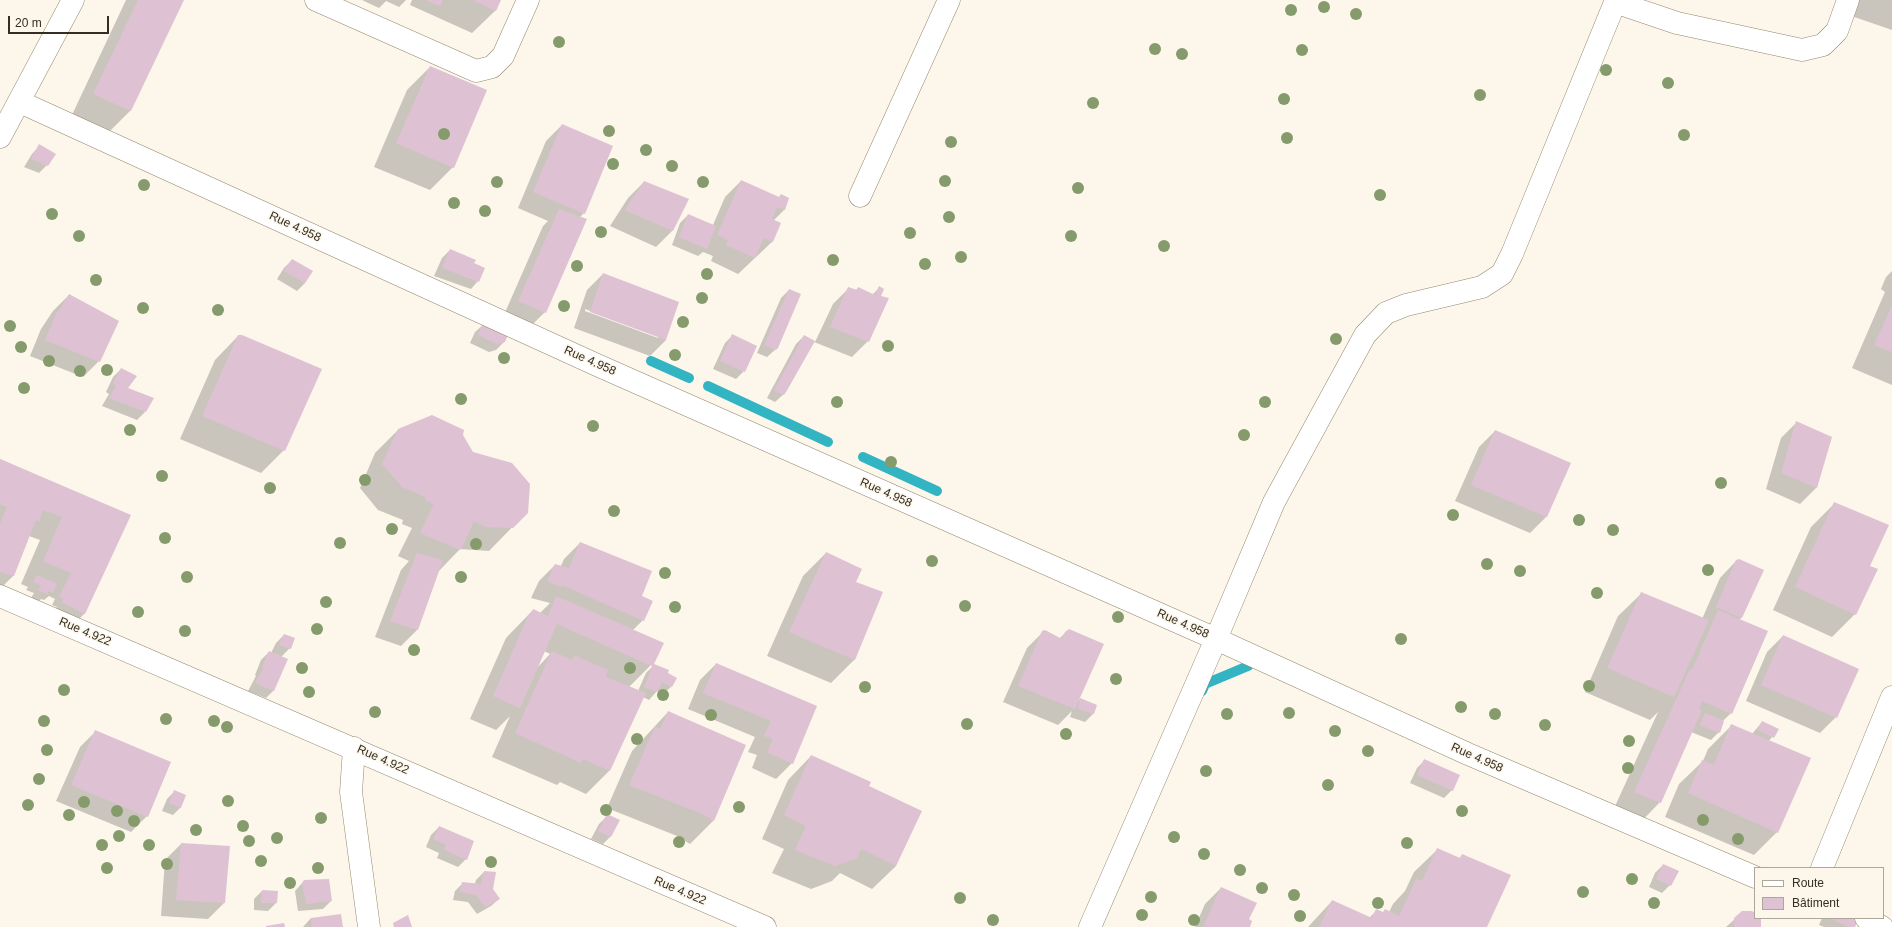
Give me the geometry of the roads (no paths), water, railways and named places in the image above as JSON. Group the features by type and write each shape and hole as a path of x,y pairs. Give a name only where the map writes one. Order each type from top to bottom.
{"street":[{"path":"0,137 73,0"},
{"path":"316,0 476,71 492,67 503,56 528,0"},
{"path":"860,196 949,0"},
{"path":"1090,927 1274,502 1365,335 1386,313 1406,304 1482,287 1502,274 1512,254 1615,1 1677,23 1802,50 1822,45 1837,31 1848,0"},
{"name":"Rue 4.958","path":"20,102 597,365 1216,638 1468,754 1754,877"},
{"name":"Rue 4.922","path":"0,596 354,748 651,879 765,927"},
{"path":"1822,867 1892,697"},
{"path":"354,748 351,792 369,927"},
{"path":"1868,919 1882,927"}],"waterway":[{"path":"651,361 689,378"},
{"path":"708,386 828,442"},
{"path":"863,457 937,491"},
{"path":"1202,691 1205,684 1248,666"}]}
